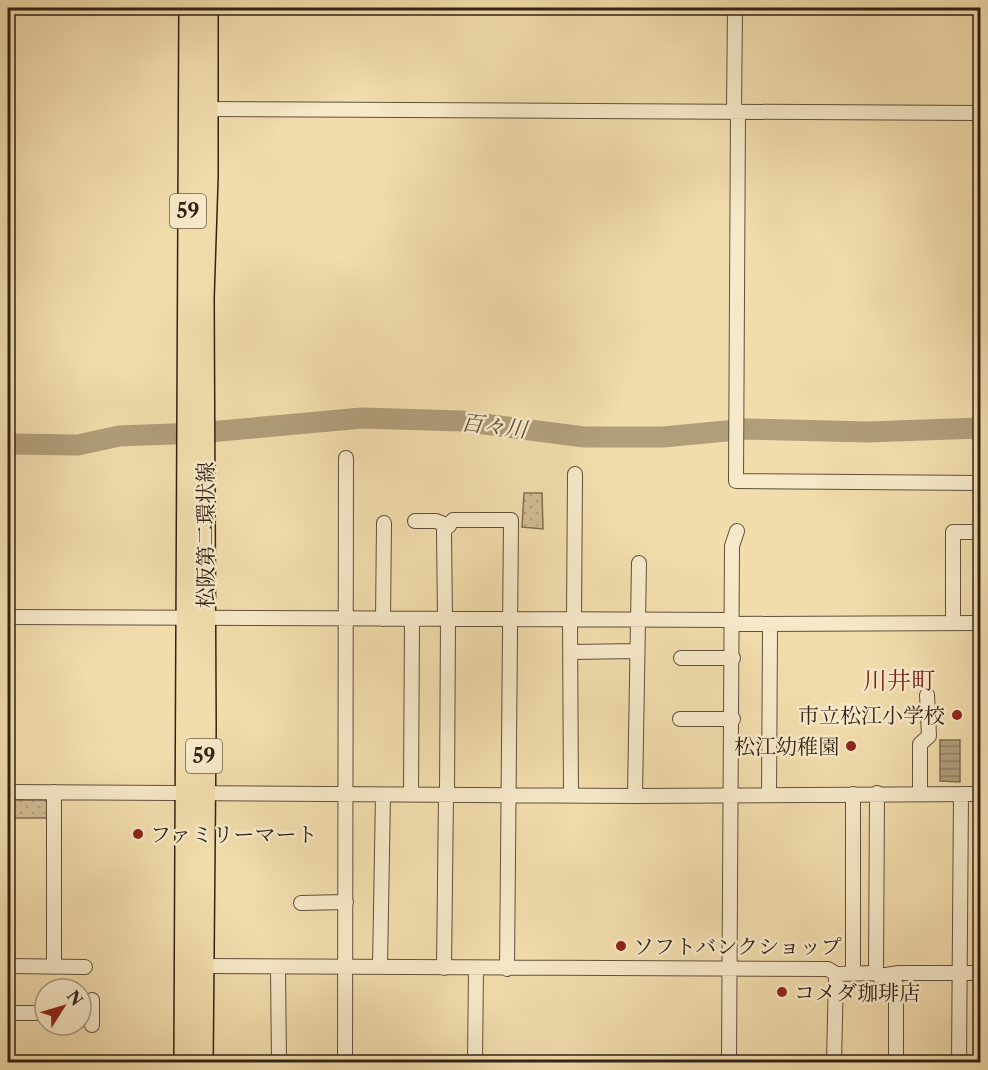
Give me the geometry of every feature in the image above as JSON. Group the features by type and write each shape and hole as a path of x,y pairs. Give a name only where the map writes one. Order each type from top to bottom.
{"main road":[{"name":"松阪第二環状線","path":"185,1062 195,792 197,618 190,8"},
{"name":"松阪第二環状線","path":"196,414 203,298 208,109 207,8"},
{"name":"松阪第二環状線","path":"195,792 202,1062"}],"street":[{"path":"735,8 736,480 981,483"},
{"path":"208,109 981,113"},
{"path":"345,1062 346,458"},
{"path":"571,795 575,474"},
{"path":"444,968 446,619 444,531 453,520 511,520 507,969"},
{"path":"415,522 436,522 448,526"},
{"path":"383,619 384,524"},
{"path":"729,1062 733,796 732,546 736,531"},
{"path":"953,623 953,532 981,532"},
{"path":"635,796 639,563"},
{"path":"8,616 981,623"},
{"path":"411,794 412,619"},
{"path":"769,795 770,631"},
{"path":"571,652 637,651"},
{"path":"681,658 733,658"},
{"path":"920,794 920,744 929,736 927,695"},
{"path":"680,719 733,719"},
{"path":"8,792 635,796 981,794"},
{"path":"54,792 54,967"},
{"path":"876,973 877,793"},
{"path":"853,794 853,974"},
{"path":"959,1062 961,794"},
{"path":"380,966 383,795"},
{"path":"301,903 346,902"},
{"path":"8,966 85,967"},
{"path":"201,966 828,969 831,974 876,973 892,976 899,973 981,974"},
{"path":"278,968 279,1062"},
{"path":"475,1062 476,968"},
{"path":"834,1062 836,974"},
{"path":"892,976 896,985 896,1062"},
{"path":"8,1013 33,1013"}],"shaded area":[{"path":"524,493 542,493 543,529 522,527"},
{"path":"940,740 960,740 960,782 940,781"},
{"path":"8,800 49,800 49,818 8,818"}],"waterway":[{"name":"百々川","path":"8,444 78,445 119,436 198,433 362,418 461,421 584,437 663,437 747,429 868,432 980,428"}],"place":[{"name":"市立松江小学校","path":"957,715"},
{"name":"松江幼稚園","path":"851,746"},
{"name":"ファミリーマート","path":"138,834"},
{"name":"ソフトバンクショップ","path":"621,946"},
{"name":"コメダ珈琲店","path":"782,992"}],"district":[{"name":"川井町","path":"899,680"}]}
